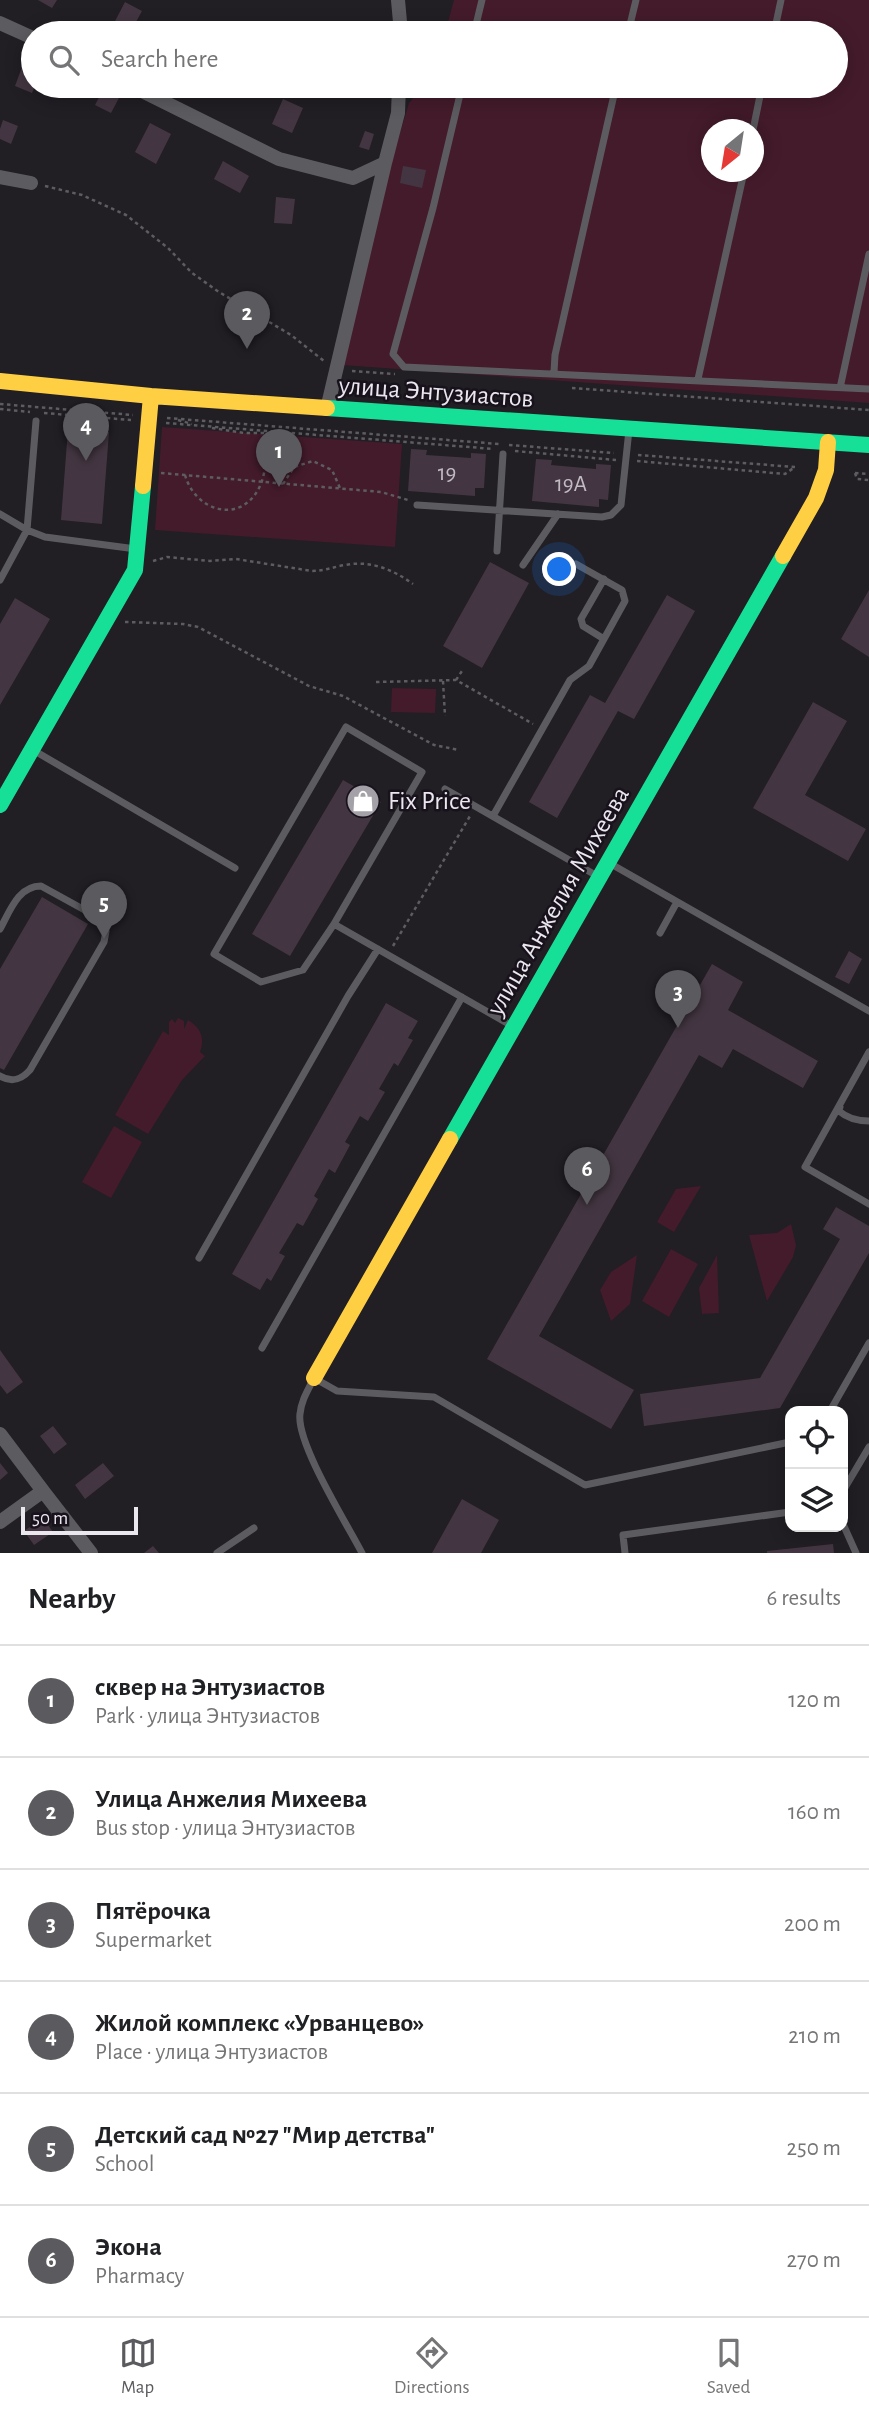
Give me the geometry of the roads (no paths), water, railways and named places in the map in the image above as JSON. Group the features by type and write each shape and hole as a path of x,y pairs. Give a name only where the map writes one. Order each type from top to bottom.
{"street":[{"path":"398,0 400,21"},
{"path":"0,23 21,33"},
{"path":"156,98 279,159 353,178 385,163"},
{"path":"327,409 398,113 399,98"},
{"path":"0,177 31,183"},
{"name":"улица Энтузиастов","path":"0,381 327,409 869,445"},
{"path":"0,805 135,570 151,396"},
{"name":"улица Анжелия Михеева","path":"314,1378 816,498 825,477 828,442"},
{"path":"0,1434 91,1553"},
{"path":"0,1521 43,1490"}],"lane":[{"path":"477,21 482,0"},
{"path":"631,21 636,0"},
{"path":"777,21 781,0"},
{"path":"459,98 433,208 393,354 404,367 869,389"},
{"path":"554,372 555,355 614,98"},
{"path":"755,119 760,98"},
{"path":"698,379 742,182"},
{"path":"840,388 869,254"},
{"path":"0,580 27,530 37,421"},
{"path":"417,505 602,517 611,515 621,505 629,430"},
{"path":"497,551 503,454"},
{"path":"0,514 45,537 137,549"},
{"path":"523,565 558,514"},
{"path":"493,816 570,680 587,669 626,598 622,590 576,564"},
{"path":"604,579 581,619 586,629 604,639"},
{"path":"346,727 422,772 334,924 303,970 261,982 214,954 346,727"},
{"path":"32,749 235,868"},
{"path":"446,789 600,877"},
{"path":"608,862 869,1011"},
{"path":"0,929 22,892 41,886 101,919 106,931 104,942 30,1070 14,1080 0,1076"},
{"path":"660,933 677,902"},
{"path":"334,924 515,1027"},
{"path":"199,1258 348,996 378,949"},
{"path":"262,1348 462,997"},
{"path":"869,1052 806,1167 869,1204"},
{"path":"839,1107 839,1111 845,1116 869,1121"},
{"path":"833,1406 869,1343"},
{"path":"362,1553 310,1455 301,1432 299,1415 314,1378 337,1391 434,1397 585,1485 785,1443"},
{"path":"848,1483 869,1447"},
{"path":"625,1553 623,1535 785,1513"},
{"path":"217,1553 254,1528"},
{"path":"847,1532 856,1553"}],"place":[{"name":"Улица Анжелия Михеева","path":"247,349"},
{"name":"Жилой комплекс «Урванцево»","path":"86,461"},
{"name":"сквер на Энтузиастов","path":"279,487"},
{"name":"Fix Price","path":"363,801"},
{"name":"Детский сад №27 \"Мир детства\"","path":"104,939"},
{"name":"Пятёрочка","path":"678,1028"},
{"name":"Экона","path":"587,1205"}]}
